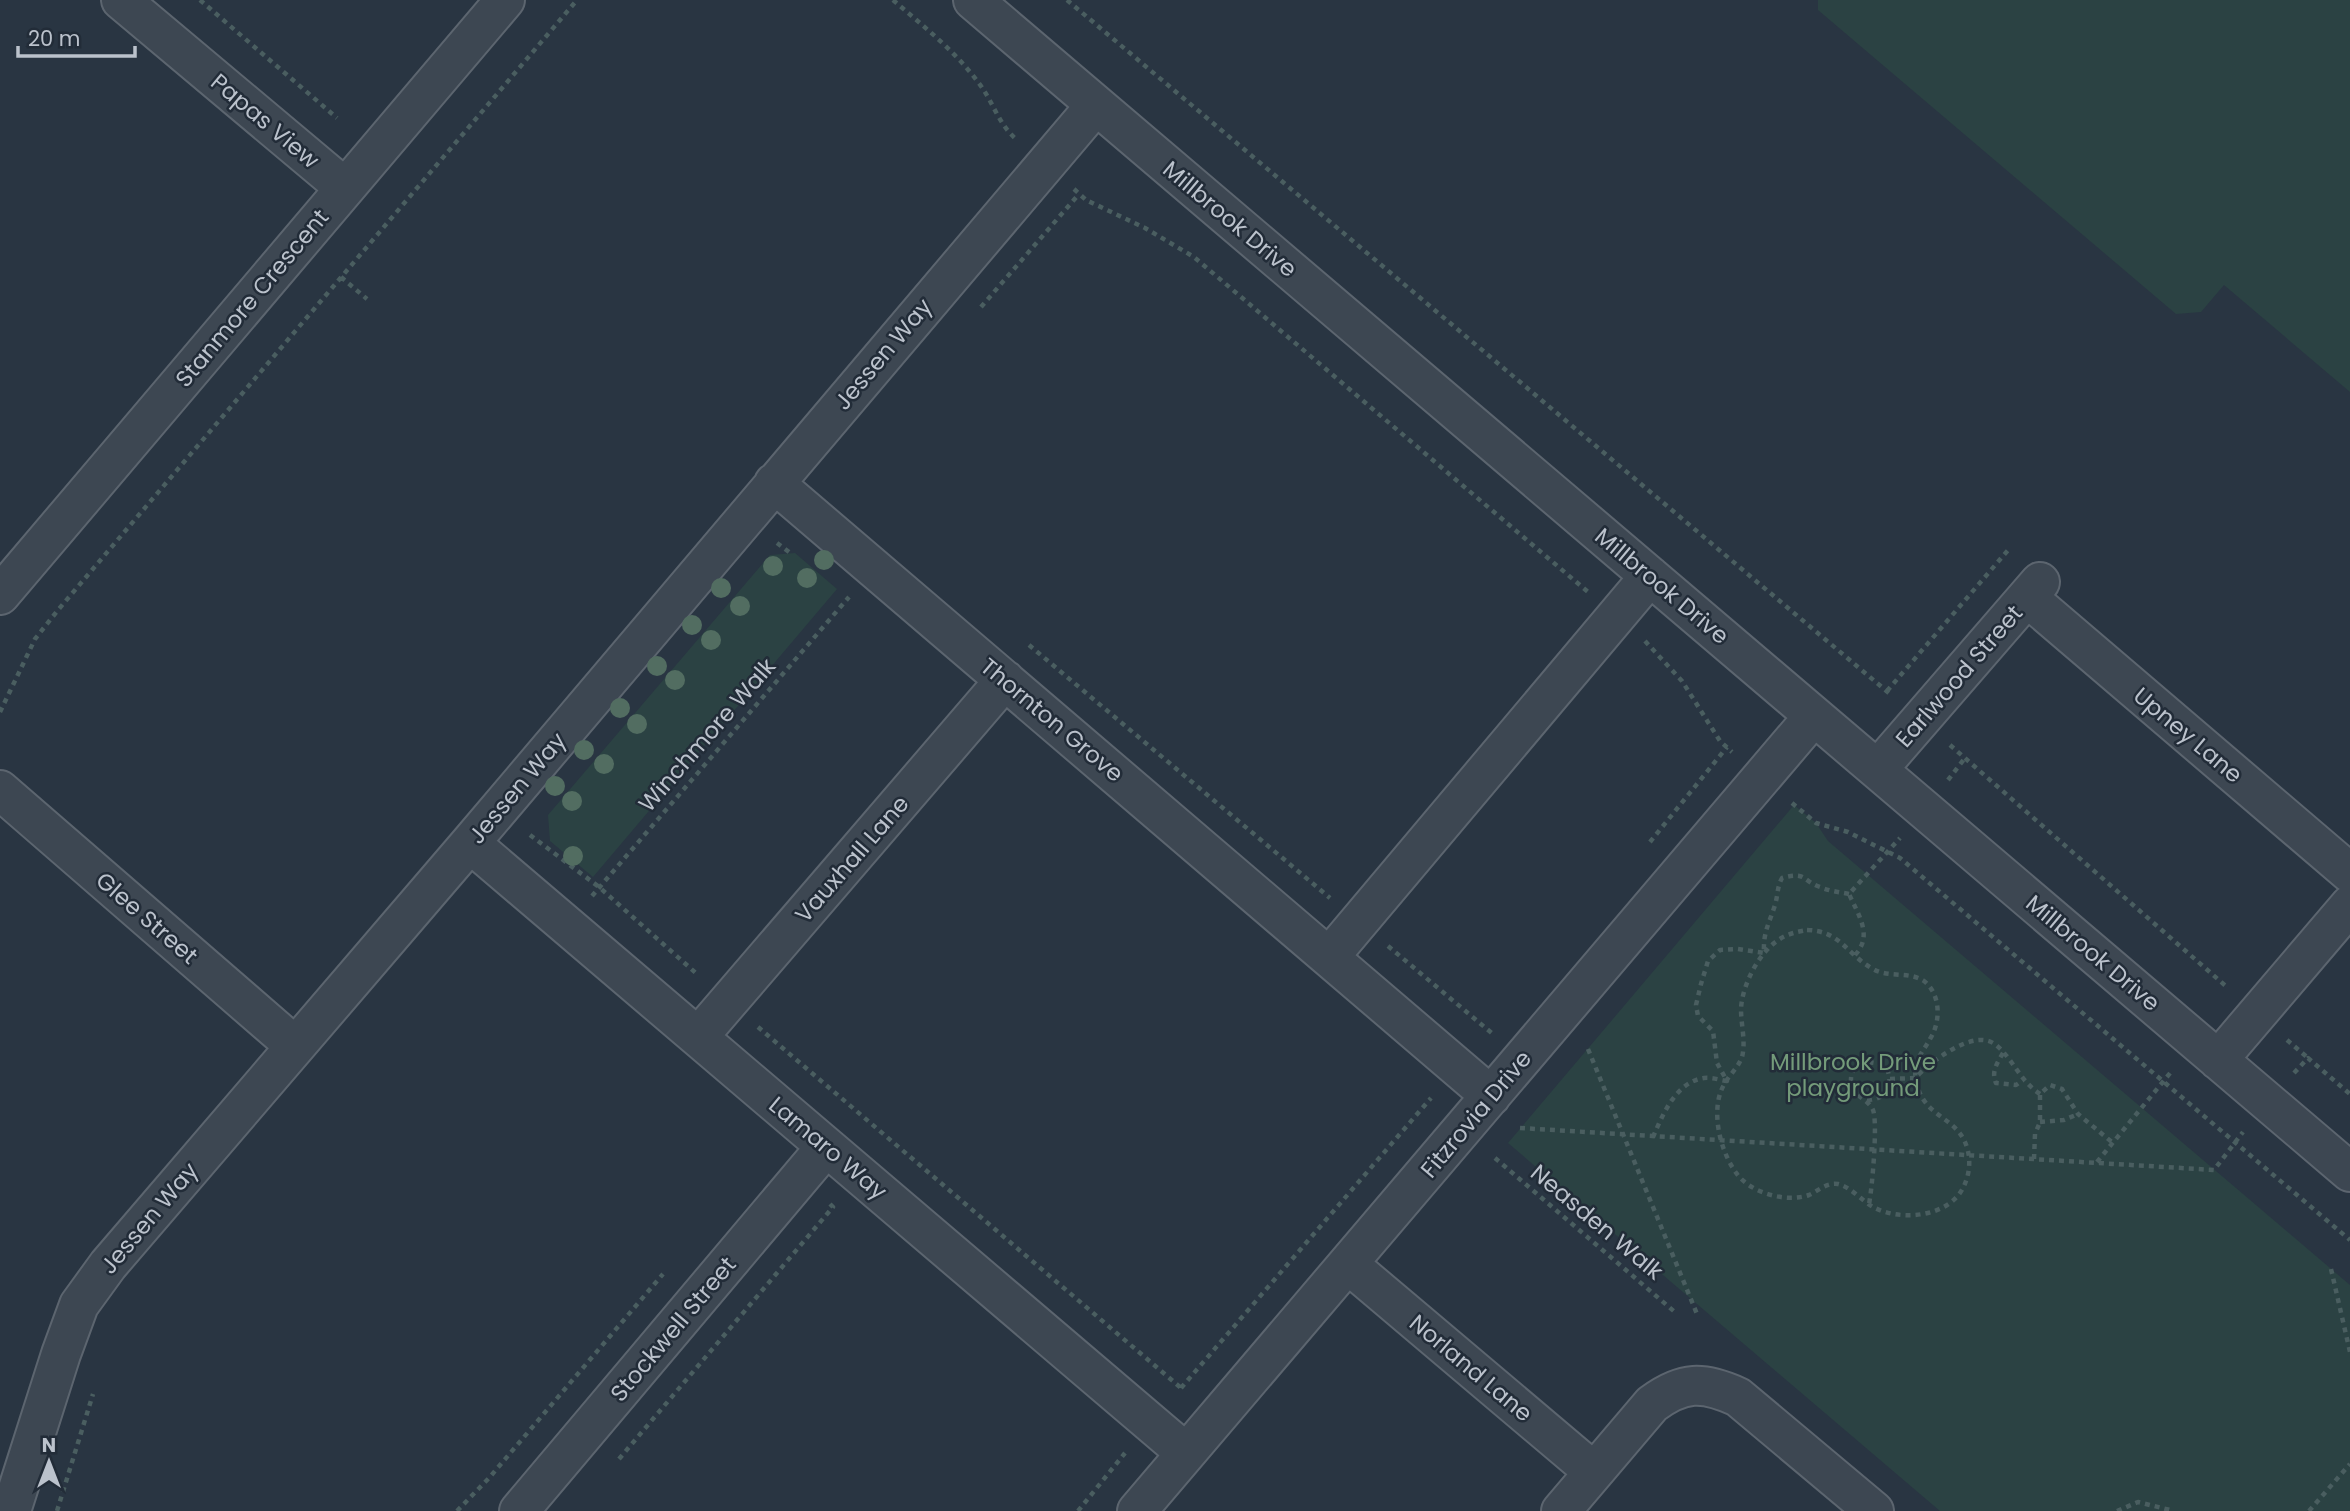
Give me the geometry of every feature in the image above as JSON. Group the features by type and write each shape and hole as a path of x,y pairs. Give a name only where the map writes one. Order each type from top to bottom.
{"street":[{"name":"Papas View","path":"121,0 345,188"},
{"name":"Stanmore Crescent","path":"4,582 505,0"},
{"name":"Millbrook Drive","path":"973,0 2350,1172"},
{"name":"Jessen Way","path":"11,1511 79,1305 108,1265 1096,105"},
{"name":"Thornton Grove","path":"774,482 1491,1096"},
{"path":"1330,956 1650,576"},
{"name":"Earlwood Street","path":"1878,769 2033,590"},
{"name":"Upney Lane","path":"2033,590 2350,873"},
{"name":"Vauxhall Lane","path":"698,1037 1005,680"},
{"name":"Fitzrovia Drive","path":"1137,1511 1814,716"},
{"name":"Glee Street","path":"0,790 295,1046"},
{"name":"Lamaro Way","path":"470,843 1186,1453"},
{"path":"2207,1051 2258,1014 2350,905"},
{"name":"Stockwell Street","path":"519,1511 826,1147"},
{"name":"Norland Lane","path":"1348,1264 1594,1472"},
{"path":"1561,1511 1652,1404 1669,1391 1692,1385 1716,1387 1738,1397 1874,1511"}],"path":[{"path":"200,0 337,118"},
{"path":"0,712 35,639 58,610 577,0"},
{"path":"893,0 950,48 980,84 1006,130"},
{"path":"1067,0 1887,691 2308,1058"},
{"path":"1086,200 1145,228 1194,257 1616,616 1653,648 1682,681 1720,741"},
{"path":"341,277 367,299"},
{"path":"1887,691 2010,549"},
{"name":"Winchmore Walk","path":"566,925 874,567"},
{"path":"1021,638 1495,1035"},
{"path":"1816,823 1848,832 1900,859 2350,1240"},
{"path":"530,835 599,887 728,1002 1181,1388"},
{"path":"1849,894 1867,874"},
{"path":"1764,953 1763,936 1782,878 1793,875 1806,877 1816,887 1849,894"},
{"path":"1849,894 1864,930 1865,941 1855,955"},
{"path":"1821,930 1833,936 1876,971 1922,980 1936,997 1936,1024 1916,1063 1915,1078 1919,1092 1931,1110 1965,1138 1968,1154 1967,1178 1954,1200 1928,1213 1906,1215 1888,1212 1869,1204 1838,1184 1801,1197 1776,1196 1745,1183 1735,1172 1722,1140 1718,1116 1719,1100 1741,1057 1744,1044 1741,1006 1745,989 1764,953 1777,941 1792,933 1821,930"},
{"path":"1727,1081 1717,1063 1713,1031 1698,1016 1696,1004 1701,984 1708,961 1720,950 1738,949 1764,953"},
{"path":"1890,1079 1915,1078 1939,1058 1977,1039 1987,1039 2040,1094"},
{"path":"1588,1049 1697,1314"},
{"path":"2097,1162 2163,1082 2207,1051"},
{"path":"2003,1053 1995,1066 1993,1077 1996,1083 2016,1085 2024,1080"},
{"path":"1876,1062 1887,1069 1890,1079 1885,1094 1880,1098 1867,1100 1860,1098 1852,1088 1851,1077 1863,1063 1876,1062"},
{"path":"1653,1137 1674,1098 1689,1083 1706,1077 1727,1081"},
{"path":"2034,1159 2035,1134 2040,1122 2040,1094 2050,1085 2062,1089 2078,1114 2113,1143"},
{"path":"1078,1511 1150,1423 1432,1097"},
{"path":"1867,1100 1875,1118 1869,1204"},
{"path":"2040,1122 2064,1120 2078,1114"},
{"path":"1520,1128 2214,1170"},
{"name":"Neasden Walk","path":"1495,1158 1676,1313"},
{"path":"457,1511 489,1478 670,1265"},
{"path":"2331,1269 2350,1352"},
{"path":"57,1511 96,1383"},
{"path":"2309,1511 2350,1464"},
{"path":"2117,1511 2138,1502 2174,1511"}],"green space":[{"path":"1818,0 2350,0 2350,392 2224,285 2201,312 2176,314 1818,10"},
{"path":"795,553 837,589 593,877 550,841 548,815 770,555"},
{"name":"Millbrook Drive playground","path":"1794,805 1816,823 1828,841 2350,1285 2350,1511 1940,1511 1508,1143"}]}
